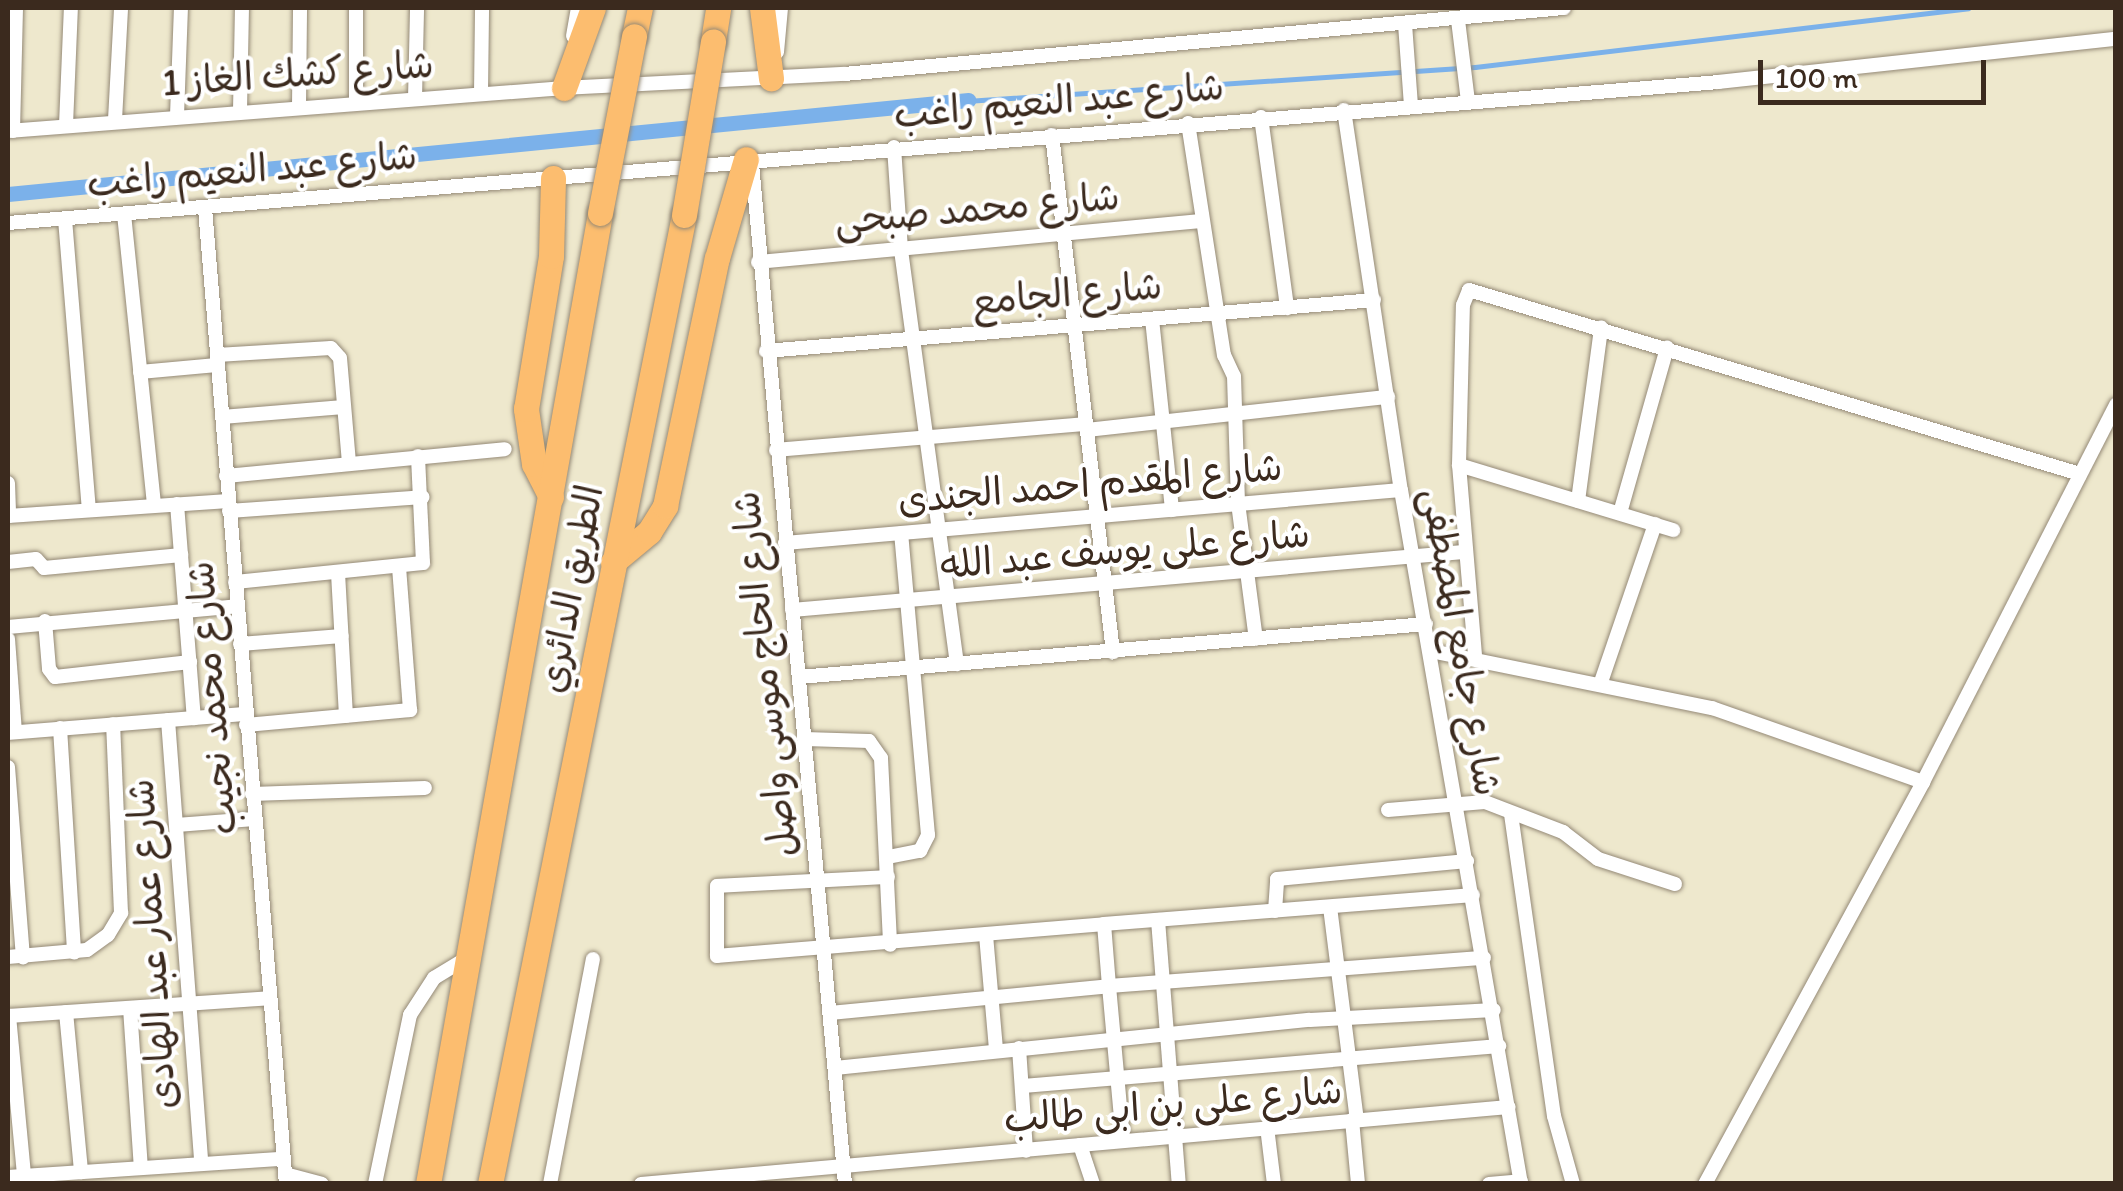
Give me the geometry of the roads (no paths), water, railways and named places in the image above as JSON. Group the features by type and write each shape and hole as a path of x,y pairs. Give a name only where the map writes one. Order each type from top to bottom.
{"highway":[{"path":"564,88 593,8"},
{"name":"الطريق الدائري","path":"428,1184 473,954 600,213 640,8"},
{"name":"الطريق الدائري","path":"490,1184 684,215 718,8"},
{"path":"762,8 773,78"},
{"path":"613,562 649,532 665,506 716,258 749,158"},
{"path":"552,496 534,464 526,409 552,256 553,178"}],"street":[{"path":"10,131 16,8"},
{"path":"66,125 71,8"},
{"path":"115,120 121,8"},
{"path":"177,116 181,8"},
{"path":"240,111 242,8"},
{"path":"299,107 300,8"},
{"path":"356,8 356,103"},
{"path":"415,99 417,8"},
{"path":"481,94 482,8"},
{"path":"564,88 578,8"},
{"path":"773,78 781,8"},
{"path":"1411,106 1414,8"},
{"name":"شارع عبد النعيم راغب","path":"593,86 773,78 1564,8"},
{"path":"1458,20 1468,101"},
{"name":"شارع عبد النعيم راغب","path":"8,223 749,158 1782,76 2116,38"},
{"name":"شارع كشك الغاز 1","path":"10,131 593,86"},
{"name":"شارع جامع المصطفى","path":"1344,110 1401,490 1521,1182"},
{"path":"1261,117 1287,308"},
{"path":"1188,123 1202,221 1234,376 1230,411 1256,639"},
{"path":"1052,135 1113,652"},
{"path":"894,147 900,250 956,664"},
{"name":"شارع الحاج موسى واصل","path":"749,158 844,1176"},
{"name":"شارع محمد نجيب","path":"205,208 284,1172"},
{"path":"124,214 154,506"},
{"path":"65,219 89,510"},
{"name":"شارع محمد صبحى","path":"758,262 1202,221"},
{"path":"1474,655 1459,465 1463,305 1470,290 2080,474"},
{"name":"شارع الجامع","path":"766,351 1374,300"},
{"path":"1152,319 1172,510"},
{"path":"1578,501 1601,328"},
{"path":"140,372 325,346 340,358 349,463"},
{"path":"1620,513 1666,348"},
{"path":"776,450 1087,427 1388,396"},
{"path":"1705,1184 1923,782 2116,406"},
{"path":"222,418 344,407"},
{"path":"226,476 505,449"},
{"path":"235,582 399,567 426,560 418,456"},
{"path":"1459,465 1673,530"},
{"path":"8,484 8,516 177,504 229,506 422,497"},
{"name":"شارع المقدم احمد الجندى","path":"786,543 1401,490"},
{"path":"177,504 194,718"},
{"path":"1602,682 1655,524"},
{"path":"888,857 916,853 927,841 916,667 902,533"},
{"name":"شارع على يوسف عبد الله","path":"792,610 1464,552"},
{"path":"8,562 36,558 44,568 181,556"},
{"path":"8,639 11,732 194,718 246,720 410,710 399,567"},
{"path":"338,573 346,716"},
{"path":"8,627 236,606"},
{"path":"45,621 48,669 56,677 190,662"},
{"path":"799,676 1426,624"},
{"path":"240,644 342,636"},
{"path":"1431,651 1474,655 1712,708 1923,782"},
{"name":"شارع عمار عبد الهادى","path":"168,720 200,1164"},
{"path":"8,767 16,957 74,953 108,935 124,900 113,724"},
{"path":"60,728 74,953"},
{"path":"805,739 860,740 876,748 888,857 890,945"},
{"path":"252,794 425,788"},
{"path":"1388,810 1485,802 1563,832 1598,859 1675,884"},
{"path":"1512,814 1554,1116 1573,1184"},
{"path":"176,825 254,818"},
{"path":"1276,911 1276,879 1467,861"},
{"path":"888,877 717,886 717,956 1473,895"},
{"path":"1330,907 1348,1055 1358,1184"},
{"path":"1158,920 1179,1184"},
{"path":"1104,924 1123,1140"},
{"path":"986,935 996,1050"},
{"path":"375,1184 410,1015 434,978 473,954"},
{"path":"830,1012 1163,980 1484,958"},
{"path":"550,1184 593,959"},
{"path":"269,998 8,1016 16,1177 200,1164 284,1172 322,1184"},
{"path":"130,1008 141,1168"},
{"path":"835,1068 1168,1034 1494,1010"},
{"path":"66,1012 81,1172"},
{"path":"1024,1086 1171,1069 1499,1046"},
{"path":"1019,1048 1026,1151"},
{"name":"شارع على بن ابى طالب","path":"640,1184 844,1176 1123,1140 1509,1107"},
{"path":"1267,1128 1274,1184"},
{"path":"1080,1145 1093,1184"},
{"path":"1490,1184 1521,1182"}],"waterway":[{"path":"952,102 1475,67 1968,8"},
{"path":"8,194 968,100"}]}
